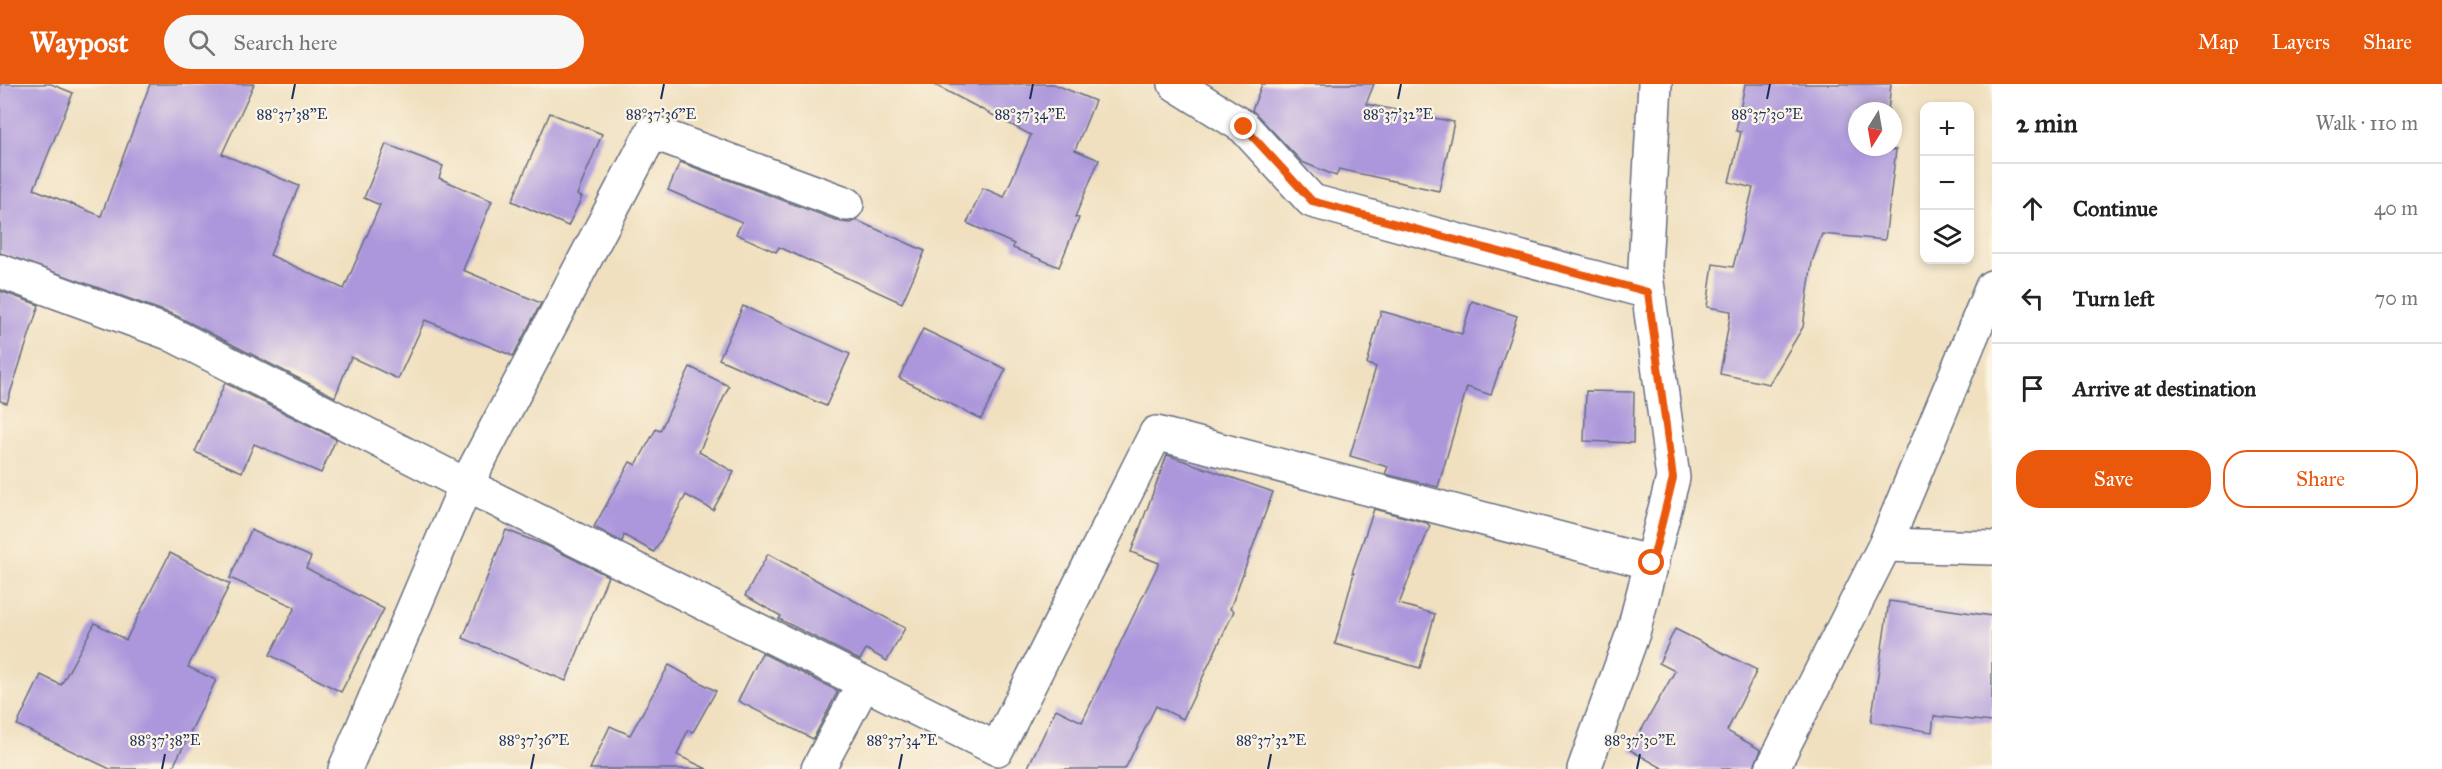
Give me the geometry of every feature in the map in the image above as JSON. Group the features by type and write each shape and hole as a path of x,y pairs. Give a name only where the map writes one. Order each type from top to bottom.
{"street":[{"path":"1175,84 1244,127 1312,201 1648,292"},
{"path":"1584,769 1634,633 1673,478 1645,267 1655,84"},
{"path":"345,769 466,485 652,132 848,204"},
{"path":"0,271 169,333 466,485 997,749 1156,433 1652,563"},
{"path":"1772,769 1885,544 1992,287"},
{"path":"1885,544 1992,548"},
{"path":"818,769 864,683"}],"building":[{"path":"0,84 51,84 73,93 34,189 101,216 150,84 254,84 222,154 299,186 270,255 344,289 380,205 364,198 386,144 443,166 439,178 492,201 463,270 541,303 513,356 425,320 398,379 351,357 335,397 175,315 0,253"},
{"path":"933,84 1054,84 1095,101 1075,150 1099,160 1075,217 1079,218 1059,267 1013,248 1014,244 967,223 983,188 1004,197 1031,135"},
{"path":"1262,84 1374,84 1366,104 1454,122 1439,191 1339,169 1336,176 1302,162 1252,110"},
{"path":"1745,84 1891,84 1889,102 1848,102 1848,156 1895,156 1885,240 1822,234 1812,262 1803,327 1769,384 1720,374 1731,311 1707,307 1713,264 1733,267 1753,188 1729,182 1741,132 1736,131"},
{"path":"550,113 602,134 577,195 582,197 568,226 512,201"},
{"path":"680,162 841,222 850,223 856,220 925,251 902,303 779,247 776,252 736,234 742,222 668,190"},
{"path":"0,291 39,305 7,403 0,401"},
{"path":"1472,301 1517,316 1491,395 1467,387 1438,487 1385,474 1388,467 1350,456 1376,367 1367,364 1381,311 1462,334"},
{"path":"743,306 850,354 826,406 719,359"},
{"path":"923,329 1006,369 981,419 899,378"},
{"path":"690,367 729,386 699,452 734,472 713,510 686,495 654,552 624,535 622,542 594,527 630,462 636,465 656,429 660,431"},
{"path":"225,383 336,439 321,473 254,444 242,472 195,452"},
{"path":"1586,391 1634,392 1633,443 1584,441"},
{"path":"1167,455 1273,492 1230,609 1234,611 1183,719 1156,706 1125,769 1027,769 1056,709 1082,722 1159,563 1131,552"},
{"path":"1374,509 1427,523 1430,526 1399,604 1435,614 1420,668 1335,644 1354,573 1352,573"},
{"path":"251,530 311,557 306,568 384,609 341,692 270,655 295,607 230,578"},
{"path":"506,530 547,546 608,576 566,681 463,638"},
{"path":"170,553 230,584 188,667 216,680 172,769 110,769 17,725 41,675 61,685 95,623 126,640"},
{"path":"768,554 905,628 887,661 866,649 860,660 779,619 781,616 745,596"},
{"path":"1889,601 1992,616 1992,722 1934,716 1932,732 1871,722"},
{"path":"1675,629 1757,670 1727,731 1761,750 1753,769 1664,769 1630,750 1675,671 1659,663"},
{"path":"762,653 838,691 813,739 738,701"},
{"path":"669,665 716,691 693,732 688,730 677,755 707,769 590,769 610,726 630,735"}],"route":[{"path":"1244,127 1312,201 1648,292 1673,478 1652,563"}]}
